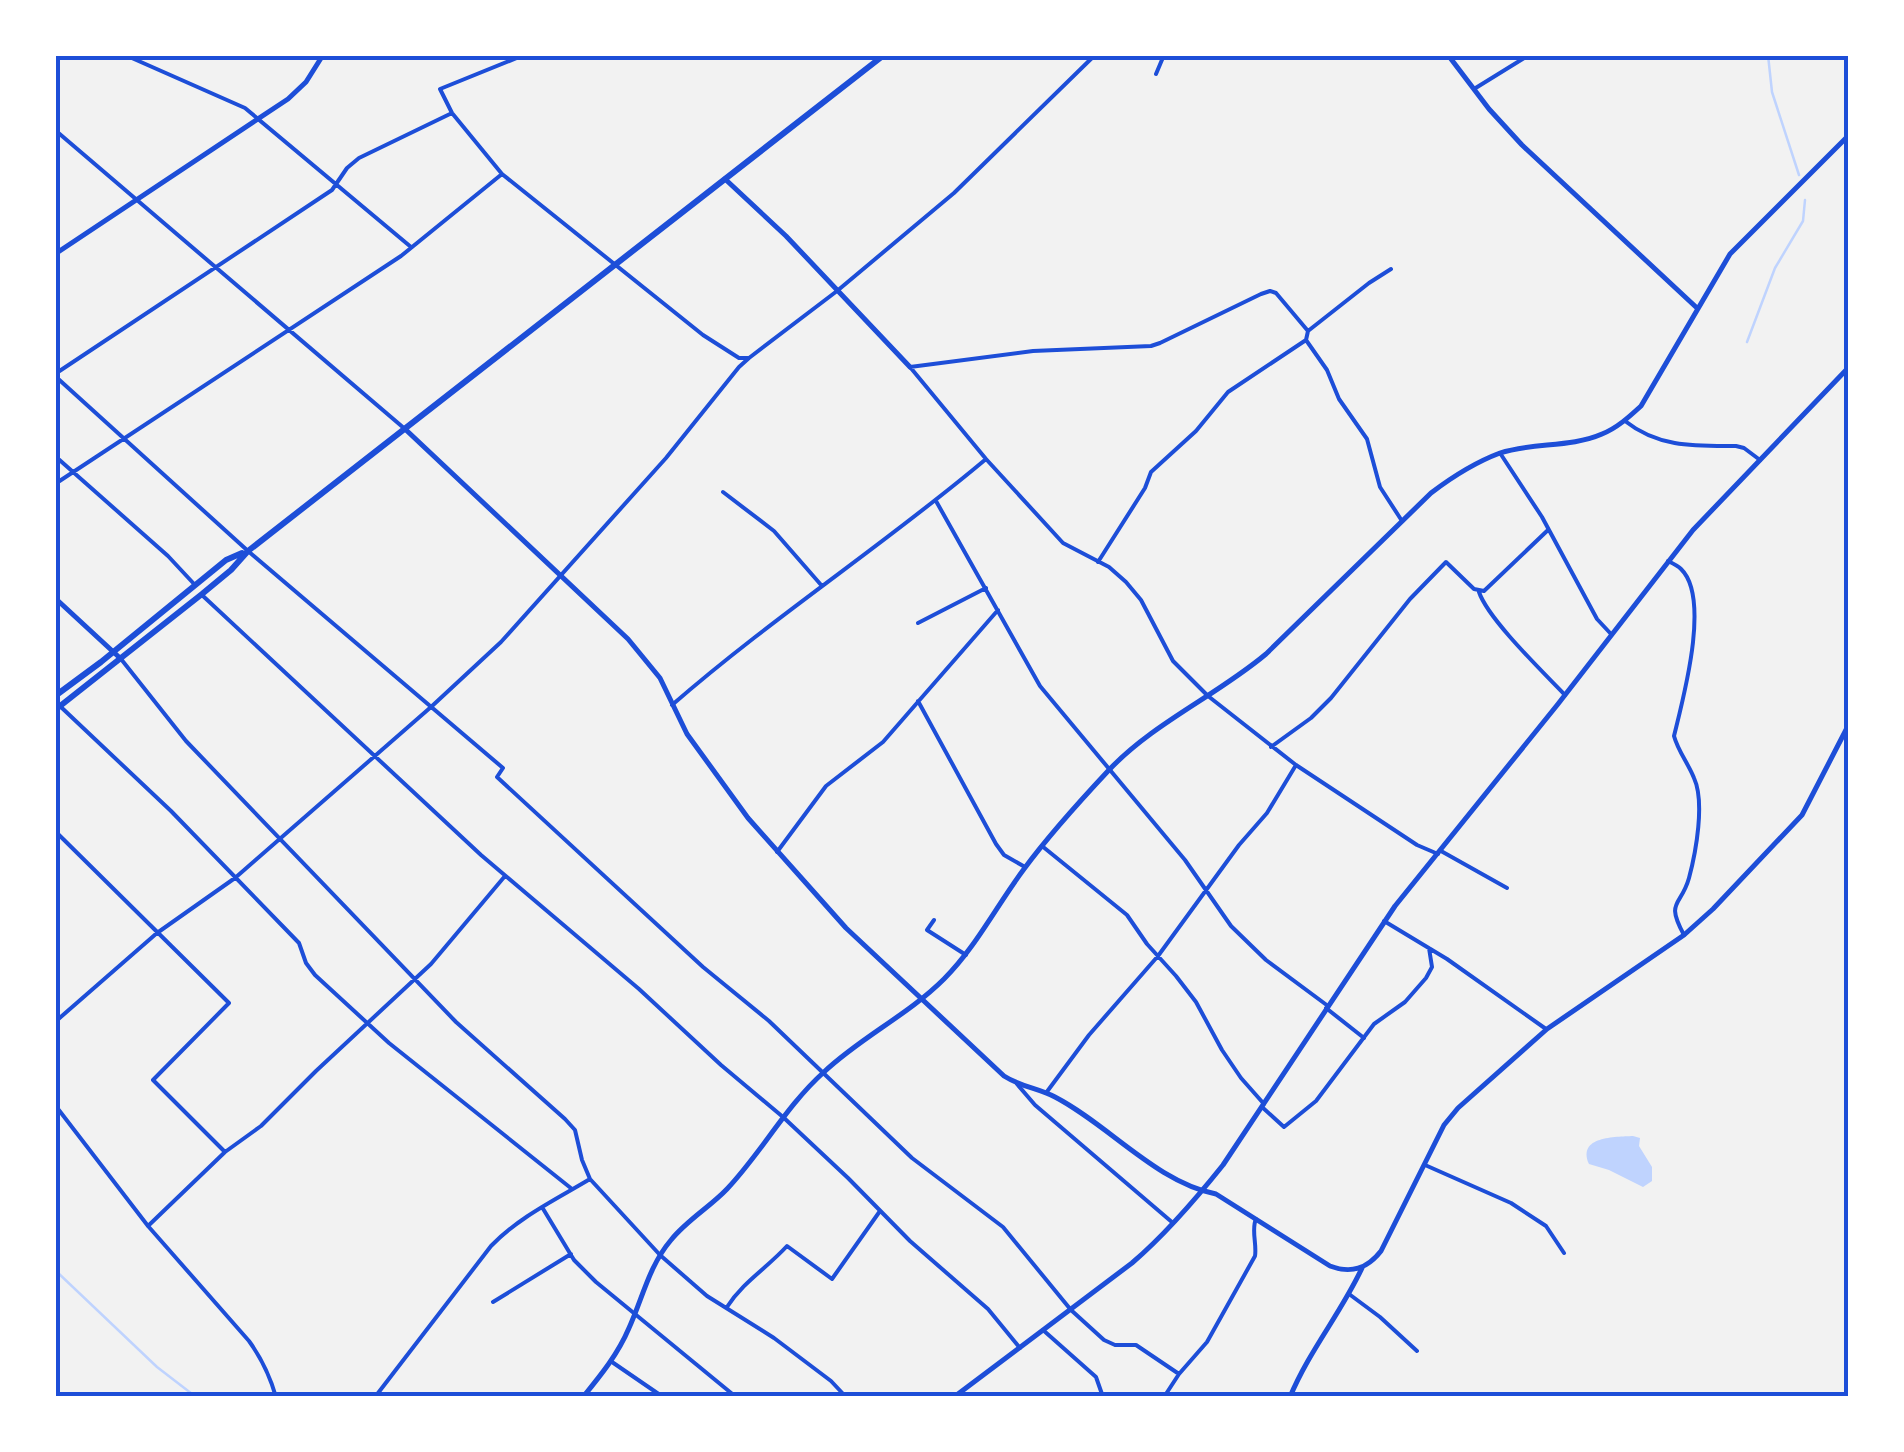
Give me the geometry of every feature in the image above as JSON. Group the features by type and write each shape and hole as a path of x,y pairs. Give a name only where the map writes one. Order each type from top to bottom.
{"highway":[{"path":"58,708 231,570 248,550 884,55"},
{"path":"55,696 226,560 248,550"}],"street":[{"path":"125,55 245,108 411,247"},
{"path":"55,254 296,92 323,55"},
{"path":"524,55 440,90 452,113 502,174 703,335 739,358 749,358"},
{"path":"55,1022 157,932 235,878 431,707 500,642 561,576 666,458 739,366 837,291 954,193 1095,55"},
{"path":"1156,74 1164,55"},
{"path":"1448,55 1522,145 1697,308"},
{"path":"1474,89 1528,55"},
{"path":"452,113 359,158 332,190 55,375 248,550 503,768 497,777 703,967 769,1021 912,1158 1004,1227 1071,1310 1104,1340 1116,1346 1136,1345 1180,1374"},
{"path":"55,130 405,429 638,649 660,678 686,734 777,852 846,928 1004,1076 1054,1096 1169,1176 1202,1192 1216,1194 1341,1270 1362,1268 1381,1251 1450,1116 1547,1029 1684,935 1792,828 1812,799 1849,724"},
{"path":"583,1397 612,1362 646,1281 679,1230 729,1188 822,1073 942,982 1042,846 1109,770 1150,734 1237,678 1266,654 1446,482 1500,453 1577,442 1624,422 1641,406 1730,254 1848,139"},
{"path":"55,484 411,247 502,174"},
{"path":"725,179 786,236 910,367 1063,544 1117,574 1141,600 1173,661 1208,696 1296,765 1417,845 1439,852 1507,888"},
{"path":"1098,562 1151,472 1196,431 1228,392 1306,340 1308,332 1391,269"},
{"path":"910,367 1032,351 1151,346 1270,292 1281,298 1308,332"},
{"path":"1306,340 1367,439 1380,488 1402,521"},
{"path":"954,1397 1132,1263 1202,1192 1384,921 1668,560 1849,367"},
{"path":"1624,422 1683,446 1744,448 1760,460"},
{"path":"1500,453 1542,517 1597,620 1611,634"},
{"path":"55,456 168,556 195,585"},
{"path":"672,704 732,653 936,501 986,459"},
{"path":"724,492 774,532 822,586"},
{"path":"936,501 1040,686 1185,860 1231,926 1364,1038"},
{"path":"1479,591 1484,591 1548,530"},
{"path":"1668,560 1683,570 1692,592 1695,617 1690,665 1674,736 1695,779 1701,805 1689,882 1674,910 1684,935"},
{"path":"1271,747 1331,698 1410,599 1446,562 1479,591 1494,616 1565,695"},
{"path":"918,623 986,588"},
{"path":"202,594 505,876 784,1117 933,1262 988,1309 1020,1348"},
{"path":"55,598 120,658 186,740 456,1022 575,1130 590,1179 660,1255 707,1296 774,1338 846,1397"},
{"path":"777,852 826,786 883,742 998,610"},
{"path":"918,701 996,844 1025,868"},
{"path":"58,708 170,812 299,942 306,963 316,975 389,1043 572,1190"},
{"path":"1839,743 1849,745"},
{"path":"1046,1094 1089,1036 1158,956 1266,813 1296,765"},
{"path":"55,831 229,1003 153,1080 225,1152"},
{"path":"1042,846 1127,915 1196,1002 1241,1078 1284,1127 1326,1089 1374,1024 1405,1002 1426,978 1432,967 1430,948"},
{"path":"148,1226 225,1152 261,1126 431,964 505,876"},
{"path":"934,920 927,930 966,954"},
{"path":"1384,921 1547,1029"},
{"path":"1017,1084 1034,1105 1173,1223"},
{"path":"55,1105 148,1226 249,1341 266,1368 276,1397"},
{"path":"1425,1165 1523,1211 1546,1226 1564,1253"},
{"path":"375,1397 491,1246 520,1220 590,1179"},
{"path":"542,1207 574,1260 604,1290 736,1397"},
{"path":"726,1309 740,1288 787,1246 832,1279 880,1211"},
{"path":"1164,1397 1208,1342 1255,1256 1256,1219"},
{"path":"493,1302 571,1254"},
{"path":"1290,1397 1315,1346 1362,1268"},
{"path":"1349,1294 1380,1316 1417,1351"},
{"path":"1043,1330 1096,1377 1103,1397"},
{"path":"612,1362 663,1397"}],"water":[{"path":"1640,1138 1639,1146 1652,1167 1652,1181 1643,1187 1589,1164 1588,1148 1593,1143"}],"waterway":[{"path":"1768,55 1772,92 1799,175"},
{"path":"1747,342 1775,268 1803,221 1805,200"},
{"path":"55,1270 157,1367 196,1397"}]}
